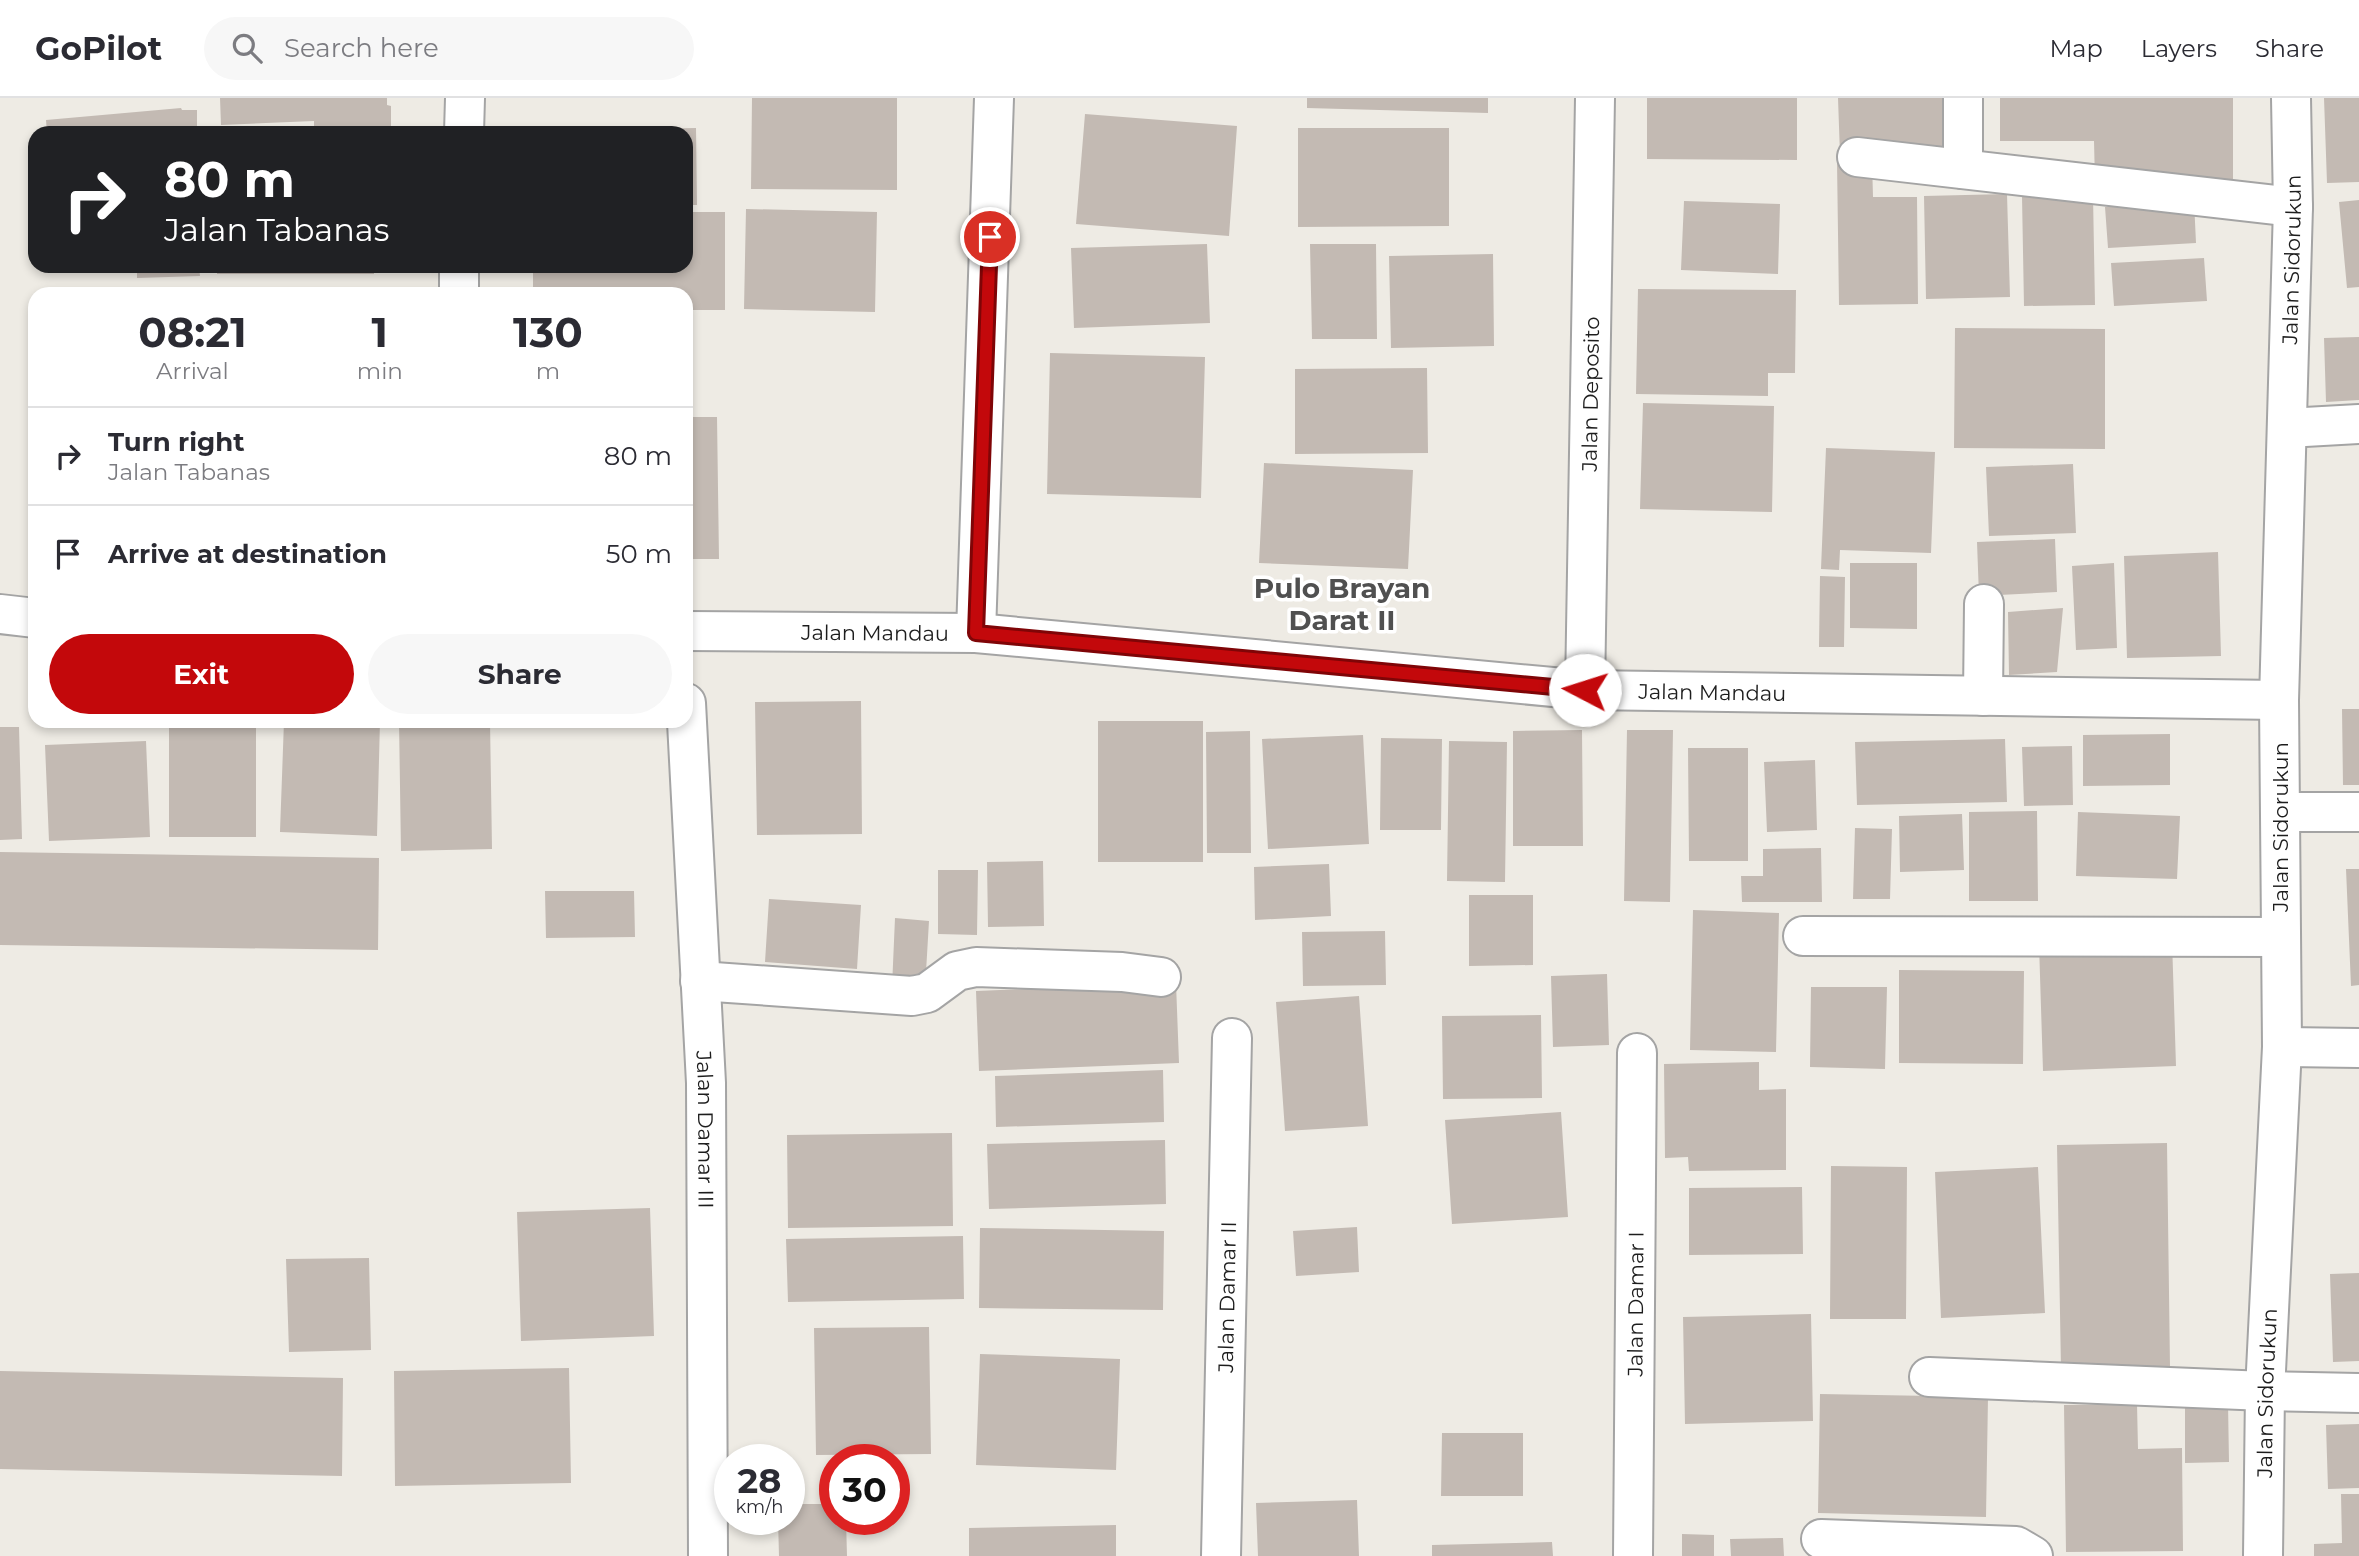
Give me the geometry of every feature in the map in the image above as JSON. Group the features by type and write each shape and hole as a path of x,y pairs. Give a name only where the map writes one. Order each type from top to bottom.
{"street":[{"path":"464,126 465,98"},
{"path":"976,633 995,98"},
{"name":"Jalan Deposito","path":"1585,690 1595,98"},
{"path":"1963,98 1963,169"},
{"name":"Jalan Sidorukun","path":"2263,1556 2265,1391 2282,1047 2279,700 2293,206 2291,98"},
{"path":"1857,157 2293,206"},
{"path":"2287,428 2359,424"},
{"path":"1983,696 1984,604"},
{"path":"0,614 28,617"},
{"name":"Jalan Mandau","path":"693,631 976,633 1585,690 2279,700"},
{"name":"Jalan Damar III","path":"687,728 706,1083 708,1556"},
{"path":"2280,812 2359,812"},
{"path":"1803,936 2281,937"},
{"path":"700,981 912,996 927,993 957,971 976,967 1122,972 1161,977"},
{"name":"Jalan Damar II","path":"1221,1556 1232,1038"},
{"path":"2282,1047 2359,1048"},
{"name":"Jalan Damar I","path":"1633,1556 1637,1053"},
{"path":"1929,1377 2265,1391 2359,1392"},
{"path":"1821,1539 2016,1546 2033,1556"}],"building":[{"path":"220,98 387,98 387,105 391,106 391,126 314,126 314,121 221,125"},
{"path":"752,98 897,98 897,190 751,189"},
{"path":"1307,98 1488,98 1488,113 1307,108"},
{"path":"1647,98 1797,98 1797,160 1647,159"},
{"path":"1838,98 1942,98 1945,151 1840,155"},
{"path":"2000,98 2233,98 2233,182 2095,182 2094,141 2000,141"},
{"path":"2324,98 2359,98 2359,182 2327,183"},
{"path":"181,108 197,110 197,126 46,126 46,120"},
{"path":"1085,114 1237,126 1229,236 1076,224"},
{"path":"693,128 696,128 697,205 693,205"},
{"path":"1298,128 1449,128 1449,226 1298,227"},
{"path":"1837,161 1872,161 1873,197 1917,197 1918,304 1839,305"},
{"path":"2007,194 2010,297 1926,299 1924,196"},
{"path":"2093,195 2095,305 2024,306 2022,196"},
{"path":"2359,200 2359,287 2347,288 2339,202"},
{"path":"1684,201 1780,204 1778,274 1681,270"},
{"path":"2194,201 2196,243 2108,248 2105,207"},
{"path":"746,209 877,212 875,312 744,309"},
{"path":"693,212 725,212 725,310 693,310 693,287 533,287 533,273 693,273"},
{"path":"1207,244 1210,323 1074,328 1071,248"},
{"path":"1310,244 1376,244 1377,339 1312,339"},
{"path":"1493,254 1494,346 1391,348 1389,256"},
{"path":"2204,258 2207,301 2114,306 2111,263"},
{"path":"137,273 200,273 200,276 137,278"},
{"path":"217,273 374,273 374,274"},
{"path":"1638,289 1796,290 1795,373 1768,373 1768,396 1636,394"},
{"path":"1955,328 2105,329 2105,449 1954,448"},
{"path":"2359,337 2359,400 2326,402 2324,338"},
{"path":"1050,353 1205,357 1201,498 1047,494"},
{"path":"1427,368 1428,453 1295,454 1295,369"},
{"path":"1643,403 1774,406 1772,512 1640,509"},
{"path":"693,417 717,417 719,559 693,559"},
{"path":"1826,448 1935,452 1931,553 1840,550 1839,570 1821,569"},
{"path":"1264,463 1413,470 1408,569 1259,563"},
{"path":"2073,464 2076,533 1989,536 1986,467"},
{"path":"2055,539 2057,592 1979,596 1977,542"},
{"path":"2218,552 2221,656 2127,658 2124,556"},
{"path":"1850,563 1917,563 1917,629 1850,628"},
{"path":"2114,563 2117,648 2076,650 2072,566"},
{"path":"1820,576 1845,577 1844,647 1819,647"},
{"path":"2063,608 2057,672 2009,675 2008,612"},
{"path":"861,701 862,834 757,835 755,702"},
{"path":"2342,709 2359,709 2359,785 2343,785"},
{"path":"1098,721 1203,721 1203,862 1098,862"},
{"path":"0,727 19,727 22,839 0,840"},
{"path":"169,728 256,728 256,837 169,837"},
{"path":"284,728 380,728 377,836 280,832"},
{"path":"399,728 490,728 492,849 401,851"},
{"path":"1582,730 1583,846 1513,846 1513,731"},
{"path":"1627,730 1673,730 1670,902 1624,901"},
{"path":"1250,731 1251,853 1207,853 1206,732"},
{"path":"2170,734 2170,785 2083,786 2083,735"},
{"path":"1363,735 1369,844 1268,849 1262,739"},
{"path":"1381,738 1442,739 1441,830 1380,830"},
{"path":"2005,739 2007,802 1857,805 1855,742"},
{"path":"146,741 150,837 49,841 45,745"},
{"path":"1449,741 1507,742 1505,882 1447,881"},
{"path":"2072,746 2073,805 2024,806 2022,747"},
{"path":"1688,748 1748,748 1748,861 1689,861"},
{"path":"1815,760 1817,830 1767,832 1764,762"},
{"path":"2037,811 2038,901 1969,901 1969,812"},
{"path":"2078,812 2180,816 2177,879 2076,876"},
{"path":"1962,814 1964,870 1900,872 1899,816"},
{"path":"1855,828 1892,829 1890,899 1853,899"},
{"path":"1821,848 1822,902 1742,902 1741,876 1763,876 1763,849"},
{"path":"0,852 379,858 378,950 0,945"},
{"path":"1043,861 1044,926 988,927 987,862"},
{"path":"1329,864 1331,916 1255,920 1254,867"},
{"path":"2346,869 2359,869 2359,985 2351,986"},
{"path":"938,870 978,870 977,935 938,934"},
{"path":"545,891 634,891 635,937 546,938"},
{"path":"1469,895 1533,895 1533,965 1469,966"},
{"path":"769,899 861,905 857,969 765,962"},
{"path":"1693,910 1779,913 1776,1052 1690,1050"},
{"path":"895,918 929,921 925,989 892,987"},
{"path":"1385,931 1386,985 1303,986 1302,932"},
{"path":"2172,940 2176,1066 2043,1071 2039,944"},
{"path":"1899,970 2024,971 2023,1064 1899,1063"},
{"path":"1607,974 1609,1045 1553,1047 1551,976"},
{"path":"1176,983 1179,1063 979,1071 976,991"},
{"path":"1811,987 1887,987 1885,1069 1810,1067"},
{"path":"1359,996 1368,1126 1285,1131 1276,1002"},
{"path":"1541,1015 1542,1098 1443,1099 1442,1016"},
{"path":"1759,1062 1759,1090 1786,1089 1786,1170 1689,1171 1688,1157 1665,1158 1664,1064"},
{"path":"1163,1070 1164,1122 996,1127 995,1076"},
{"path":"1561,1112 1568,1217 1452,1224 1445,1120"},
{"path":"952,1133 953,1226 788,1228 787,1135"},
{"path":"1165,1140 1166,1204 989,1209 987,1144"},
{"path":"2167,1143 2170,1367 2061,1369 2057,1145"},
{"path":"1831,1166 1907,1167 1906,1319 1830,1319"},
{"path":"2038,1167 2045,1313 1941,1318 1935,1172"},
{"path":"1802,1187 1803,1254 1689,1255 1689,1188"},
{"path":"650,1208 654,1336 521,1341 517,1212"},
{"path":"1357,1227 1359,1272 1296,1276 1293,1231"},
{"path":"980,1228 1164,1231 1163,1310 979,1308"},
{"path":"963,1236 964,1299 788,1302 786,1239"},
{"path":"369,1258 371,1350 289,1352 286,1259"},
{"path":"2359,1273 2359,1361 2333,1362 2330,1274"},
{"path":"1811,1314 1813,1421 1685,1424 1683,1317"},
{"path":"929,1327 931,1454 910,1454 910,1444 819,1444 819,1455 816,1455 814,1328"},
{"path":"980,1354 1120,1359 1116,1470 976,1465"},
{"path":"569,1368 571,1483 395,1486 394,1371"},
{"path":"0,1371 343,1378 342,1476 0,1469"},
{"path":"1820,1394 1988,1397 1986,1517 1818,1513"},
{"path":"2185,1403 2228,1403 2229,1462 2185,1463"},
{"path":"2137,1404 2138,1449 2182,1448 2183,1551 2066,1552 2064,1405"},
{"path":"2359,1424 2359,1488 2328,1489 2326,1425"},
{"path":"1442,1433 1523,1433 1523,1496 1441,1496"},
{"path":"2341,1494 2359,1494 2359,1556 2314,1556 2314,1544 2342,1543"},
{"path":"1357,1500 1359,1556 1258,1556 1256,1503"},
{"path":"805,1504 819,1504 819,1535 846,1535 847,1556 779,1556 778,1535 805,1535"},
{"path":"1116,1525 1116,1556 969,1556 969,1528"},
{"path":"1682,1534 1714,1535 1714,1556 1682,1556"},
{"path":"1783,1538 1784,1556 1731,1556 1730,1539"},
{"path":"1552,1542 1553,1556 1432,1556 1432,1545"}],"district":[{"name":"Pulo Brayan Darat II","path":"1342,604"}],"route":[{"path":"990,237 976,633 1585,690"}]}
